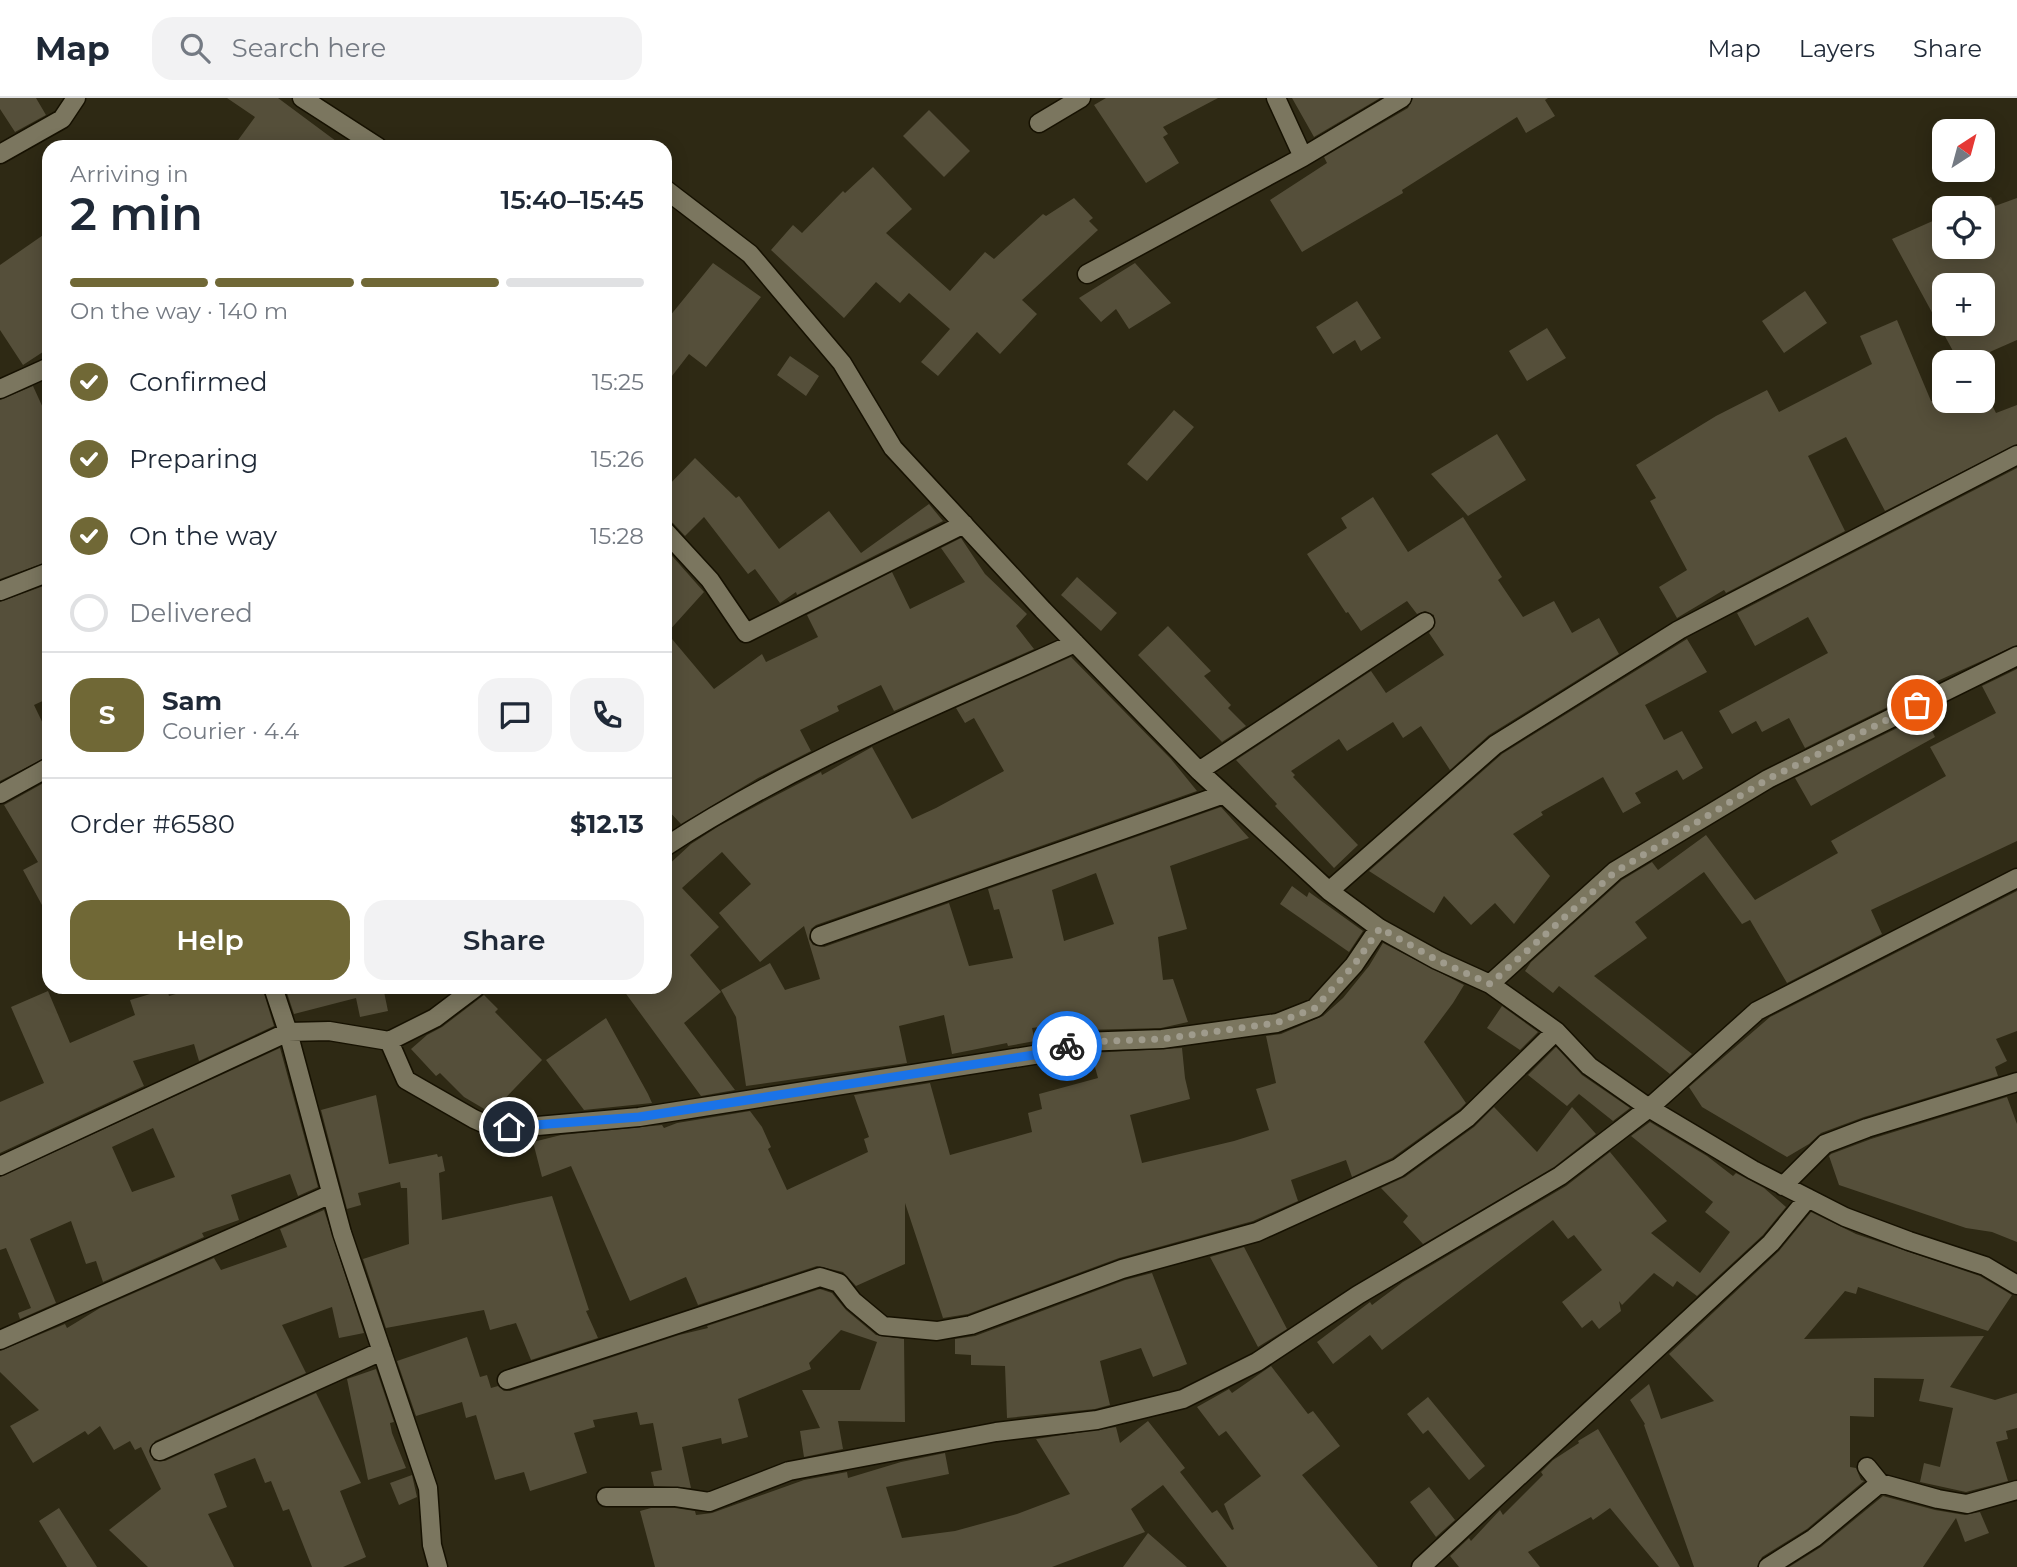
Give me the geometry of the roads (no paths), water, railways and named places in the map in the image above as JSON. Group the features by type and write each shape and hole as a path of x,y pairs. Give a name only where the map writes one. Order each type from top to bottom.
{"street":[{"path":"0,154 62,119 76,98"},
{"path":"302,98 367,140"},
{"path":"1039,123 1081,98"},
{"path":"1276,98 1303,157"},
{"path":"1087,274 1303,157 1402,98"},
{"path":"672,194 750,254 842,363 893,448 1074,643 1199,771 1329,891 1380,928 1437,960 1490,984 1556,1031 1589,1066 1649,1108 1783,1186 1871,1227 1985,1266 2017,1285"},
{"path":"0,389 42,370"},
{"path":"1329,891 1495,745 1679,630 2017,456"},
{"path":"672,539 710,580 746,633 964,524"},
{"path":"0,591 42,575"},
{"path":"1199,771 1425,622"},
{"path":"672,842 720,811 837,750 1074,643"},
{"path":"1490,984 1615,872 1768,779 2017,656"},
{"path":"0,794 42,771"},
{"path":"820,936 1224,794"},
{"path":"606,1497 676,1497 709,1502 789,1471 996,1432 1097,1420 1183,1399 1257,1362 1358,1295 1560,1176 1649,1108 1757,1011 2017,878"},
{"path":"389,1041 405,1080 492,1127 526,1127 639,1117 1040,1054 1082,1042 1162,1039 1276,1023 1315,1008 1354,965 1380,928"},
{"path":"275,994 331,1194 428,1488 432,1545 438,1567"},
{"path":"0,1166 288,1032 328,1031 389,1041 435,1018 467,994"},
{"path":"507,1380 820,1277 838,1283 853,1301 883,1326 937,1331 971,1325 1122,1269 1257,1232 1398,1168 1467,1118 1556,1031"},
{"path":"1783,1186 1825,1144 1867,1128 2017,1082"},
{"path":"0,1340 331,1194"},
{"path":"1421,1567 1771,1243 1808,1198"},
{"path":"160,1451 382,1351"},
{"path":"1867,1467 1880,1483 1967,1504 2017,1490"},
{"path":"1768,1567 1814,1538 1880,1483"}]}
